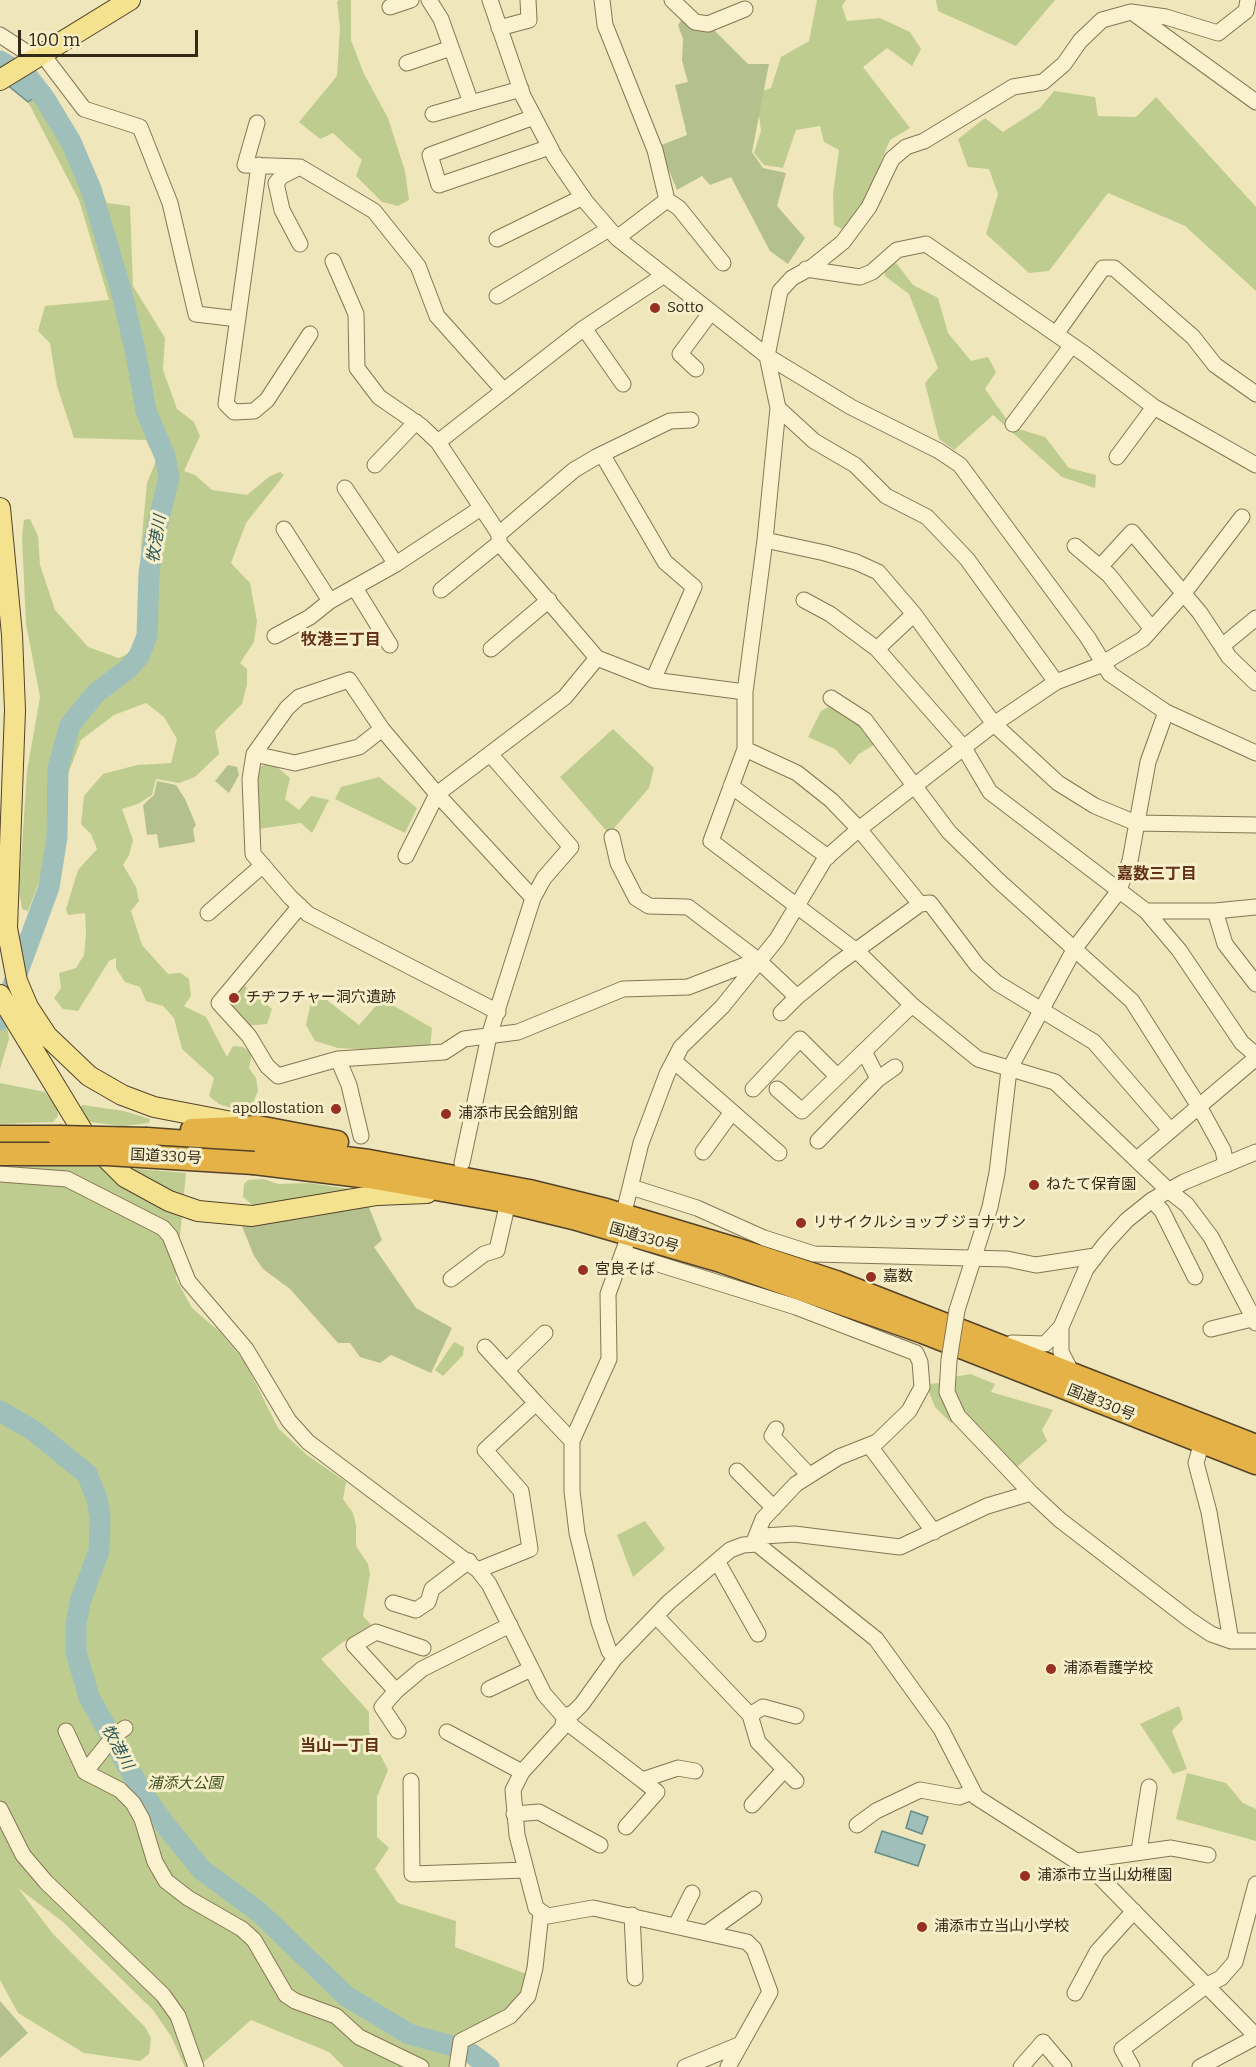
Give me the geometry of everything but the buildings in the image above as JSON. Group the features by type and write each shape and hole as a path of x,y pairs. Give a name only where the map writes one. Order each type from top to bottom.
{"highway":[{"name":"国道330号","path":"0,1137 147,1139 190,1130 369,1177 508,1202 626,1243 743,1268 1184,1427 1256,1446"},
{"path":"256,1146 462,1163 576,1189 629,1196 693,1235"},
{"name":"国道330号","path":"0,1154 107,1154 256,1146 369,1161 460,1177 606,1210 693,1235 846,1286 973,1334 1072,1373 1256,1463"},
{"path":"1184,1427 1256,1438"},
{"path":"1184,1427 1201,1445 1256,1471"}],"main road":[{"path":"0,80 130,0"},
{"path":"0,508 14,670 7,928 13,966 28,1007 47,1036 89,1076 138,1101 195,1116 256,1146"},
{"path":"0,624 3,561"},
{"path":"0,994 88,1140 113,1167 138,1185 169,1201 198,1211 252,1216 370,1196 442,1190"}],"street":[{"path":"390,7 411,0"},
{"path":"429,0 441,19 471,103"},
{"path":"490,0 520,89 534,117 550,147 583,197 613,234 663,276 767,356 851,407 939,451 960,465 1006,524 1042,579 1088,638 1110,674 1166,712 1256,753"},
{"path":"499,28 529,20 528,0"},
{"path":"602,0 604,25 655,150 667,200 679,208 723,263"},
{"path":"672,0 695,22 708,24 745,9"},
{"path":"1211,1329 1254,1321 1211,1237 1187,1205 1168,1190 1055,1082 978,1059 912,1005 856,950 711,841 746,749 745,692 765,540 778,408 767,356 780,291 792,278 843,242 869,207 892,159 906,147 924,141 1013,87 1043,82 1064,64 1080,41 1102,20 1131,12 1166,17 1218,33 1246,11 1248,0"},
{"path":"1131,12 1256,102"},
{"path":"0,35 38,58 84,110 140,127 170,203 196,314 238,319"},
{"path":"407,63 451,48"},
{"path":"433,114 520,89"},
{"path":"534,117 430,155 439,185 550,147"},
{"path":"257,123 244,165 300,167 374,211 418,266 437,316 504,391"},
{"path":"259,165 226,404 234,412 254,411 267,400 310,334"},
{"path":"300,167 282,176 276,183 282,210 300,244"},
{"path":"497,238 583,197"},
{"path":"497,296 613,234 667,200"},
{"path":"806,269 860,278 872,272 897,250 926,244 1072,345 1154,406 1256,465"},
{"path":"333,261 356,314 357,368 379,397 438,442 499,538 597,658 653,680 745,692"},
{"path":"1056,334 1103,268 1114,268 1193,337 1215,365 1256,394"},
{"path":"438,442 584,328 663,276"},
{"path":"696,369 680,354 711,312"},
{"path":"584,328 623,384"},
{"path":"1013,424 1072,345"},
{"path":"1117,457 1154,406"},
{"path":"778,408 814,441 855,465 886,496 927,517 967,559 1056,682"},
{"path":"441,590 574,470 670,421 691,420"},
{"path":"375,465 416,423"},
{"path":"602,454 665,562 694,587 653,680"},
{"path":"345,488 396,564"},
{"path":"275,636 310,617 330,601 396,564 481,508"},
{"path":"1095,1256 1035,1265 1007,1259 826,1256 798,1251 697,1208 629,1196 641,1143 681,1047 722,1007 777,939 796,904 828,856 859,829 994,724 1056,682 1103,663 1143,639 1184,593 1242,517"},
{"path":"284,529 330,601"},
{"path":"1100,567 1132,532 1184,593 1222,646 1256,683"},
{"path":"765,540 825,553 856,562 878,572 914,614 994,724 1058,783 1095,806 1136,823 1256,825"},
{"path":"1075,546 1100,567 1152,629"},
{"path":"355,588 390,645"},
{"path":"491,649 549,600"},
{"path":"804,600 830,614 877,649 964,748 990,792 1118,892 1146,911 1179,950 1242,1043 1256,1056 1200,1108 1137,1159"},
{"path":"877,649 914,614"},
{"path":"1222,646 1256,618"},
{"path":"406,856 437,794 565,697 597,658"},
{"path":"498,1011 331,927 300,906 253,854 250,779 254,754 287,708 299,697 350,681 382,729 437,794 533,898"},
{"path":"831,698 865,720 949,832 999,881 1132,1001 1200,1108 1223,1150 1226,1165"},
{"path":"1166,712 1148,762 1130,861 1118,892 1075,948 1009,1070 998,1173 984,1229 957,1310 949,1360 947,1392 958,1416 1060,1520 1211,1634 1231,1641 1256,1641"},
{"path":"254,754 295,763 359,747 382,729"},
{"path":"746,749 797,773 831,800 859,829 920,904"},
{"path":"462,1163 489,1036 533,898 544,878 572,847 490,754"},
{"path":"731,786 828,856"},
{"path":"612,837 618,863 636,898 649,906 688,908 758,960 797,997"},
{"path":"208,913 263,865"},
{"path":"781,1013 797,997 856,950 920,904 930,903 977,965 997,983 1094,1042 1170,1130"},
{"path":"300,906 219,1003 249,1036 267,1066 278,1076 339,1059 444,1052 464,1039 518,1032 623,989 688,987 758,960"},
{"path":"1146,911 1215,911 1256,907"},
{"path":"1215,911 1225,944 1256,984"},
{"path":"777,1089 802,1111 912,1005"},
{"path":"753,1089 800,1039 837,1076"},
{"path":"864,1051 878,1079"},
{"path":"339,1059 349,1085 361,1136"},
{"path":"674,1061 779,1153"},
{"path":"818,1141 878,1079 895,1067"},
{"path":"703,1152 732,1112"},
{"path":"973,1334 1036,1346 1049,1341 1061,1327 1079,1283 1095,1256 1127,1220 1168,1190 1256,1152"},
{"path":"0,1174 67,1179 163,1228 170,1236 188,1281 246,1348 289,1421 308,1442 473,1565 489,1584 531,1669 552,1704 573,1727 642,1780 660,1788 626,1827"},
{"path":"1152,1200 1162,1211 1195,1278"},
{"path":"452,1279 484,1254 497,1250 508,1202"},
{"path":"615,1658 609,1651 599,1622 577,1533 572,1491 572,1442 609,1359 608,1294 626,1243 916,1353 920,1362 922,1388 909,1411 886,1435 869,1445 839,1457 796,1484 763,1519 753,1544"},
{"path":"1061,1327 1061,1352 1072,1373"},
{"path":"507,1369 545,1333"},
{"path":"485,1347 572,1442"},
{"path":"393,1603 417,1610 428,1602 432,1589 473,1565 530,1549 521,1491 485,1450 536,1403"},
{"path":"776,1429 772,1437 809,1475"},
{"path":"869,1445 934,1532"},
{"path":"1201,1445 1196,1463 1209,1512 1231,1641"},
{"path":"737,1471 774,1508"},
{"path":"728,2067 770,1992 754,1949 747,1942 708,1932 593,1908 548,1916 541,1913 536,1908 514,1814 513,1790 522,1772 562,1728 565,1716 582,1704 615,1658 657,1616 735,1547 753,1544 764,1536 794,1534 900,1547 987,1506 1031,1493"},
{"path":"753,1544 780,1560 876,1639 941,1729 972,1792 997,1812 1098,1875 1256,2036 1200,2067"},
{"path":"717,1561 758,1634"},
{"path":"657,1616 750,1715 758,1742 790,1775 752,1805"},
{"path":"398,1731 382,1707 396,1691 422,1669 510,1625"},
{"path":"396,1691 354,1645 376,1632 423,1648"},
{"path":"489,1689 531,1669"},
{"path":"750,1715 763,1707 796,1716"},
{"path":"66,1731 87,1769 120,1790 133,1803 142,1819 155,1862 166,1881 188,1898 242,1929 254,1940 286,1995 307,2006 336,2016 359,2037 421,2067"},
{"path":"87,1769 119,1732"},
{"path":"447,1732 522,1772"},
{"path":"642,1780 678,1768 695,1771"},
{"path":"411,1781 412,1874 526,1870"},
{"path":"1139,1851 1149,1787"},
{"path":"857,1825 876,1811 920,1790 959,1797 972,1792"},
{"path":"0,1809 23,1855 46,1882 163,1995 178,2016 196,2067"},
{"path":"514,1814 539,1812 600,1845"},
{"path":"1078,1861 1171,1848 1208,1855"},
{"path":"1132,2067 1122,2049 1207,1984 1221,1978 1235,1962 1256,1884"},
{"path":"676,1925 692,1893"},
{"path":"708,1932 711,1927 754,1899"},
{"path":"1076,1993 1097,1952 1134,1911"},
{"path":"458,2056 471,2034 510,2016 528,1996 535,1968 541,1913"},
{"path":"632,1915 635,1978"},
{"path":"1021,2067 1043,2042 1064,2067"},
{"path":"685,2067 741,2044"}],"green space":[{"path":"351,0 351,40 364,74 388,118 405,171 409,200 398,206 382,202 356,176 362,160 333,133 320,139 299,122 337,76 340,28 337,1"},
{"path":"817,0 846,0 842,6 847,21 880,18 910,32 921,49 912,66 887,48 863,67 910,128 890,140 862,208 842,229 834,225 833,194 839,150 824,142 820,126 796,130 783,168 764,165 754,153 761,131 756,93 771,88 781,57 809,41"},
{"path":"936,0 1055,0 1016,46 938,11"},
{"path":"687,12 713,29 748,64 769,64 752,152 763,168 786,173 777,206 805,238 788,264 770,251 731,177 710,185 702,176 677,190 659,146 687,135 675,85 688,82 682,61 683,39 678,25"},
{"path":"1054,91 1095,97 1098,116 1136,117 1156,97 1256,207 1256,291 1185,226 1108,193 1049,271 1029,273 986,234 998,194 989,169 968,167 958,139 985,118 1003,132 1040,108"},
{"path":"31,97 54,122 76,168 90,164 107,203 130,206 133,286 165,338 163,370 177,409 194,422 200,436 184,471 195,475 212,490 247,495 270,476 280,472 284,475 246,523 231,563 250,583 257,621 254,642 240,663 247,669 247,685 242,704 215,731 219,754 195,777 179,783 156,779 152,795 138,804 122,809 133,840 129,855 123,865 136,887 139,901 131,911 142,945 168,974 181,973 189,979 191,996 184,1006 206,1017 227,1057 233,1046 243,1047 252,1053 249,1068 256,1078 258,1091 252,1105 240,1111 219,1104 209,1096 214,1078 182,1049 174,1018 163,1006 146,1001 140,987 125,982 116,968 116,958 109,961 78,1011 63,1009 54,998 61,988 59,973 76,968 84,955 85,913 68,915 66,909 78,870 97,849 91,834 81,824 84,796 103,774 137,765 171,763 177,739 164,717 146,703 114,715 81,740 48,827 41,877 28,911 22,909 19,891 27,771 40,697 26,624 22,537 24,520 30,519 38,536 40,565 55,610 88,647 119,658 132,652 156,627 143,597 141,546 147,483 156,461 146,440 74,438 57,386 50,343 38,331 45,306 109,300 79,200 28,102"},
{"path":"896,263 913,285 938,298 948,333 971,361 988,357 996,372 985,389 1012,427 1045,437 1069,468 1096,475 1095,488 1062,477 993,415 954,450 939,439 925,383 938,368 909,294 885,276 884,268"},
{"path":"832,705 862,722 877,743 859,754 850,765 835,749 808,737 821,711"},
{"path":"613,729 654,768 649,788 609,834 560,777"},
{"path":"271,762 290,778 285,799 299,810 311,796 329,800 312,833 301,823 258,829 257,768"},
{"path":"228,765 237,767 239,775 229,793 215,781"},
{"path":"379,777 417,808 405,833 335,799 341,787"},
{"path":"157,781 176,785 185,799 196,825 193,829 195,842 159,848 157,834 147,835 143,805 154,795"},
{"path":"240,982 272,1009 267,1024 244,1026 224,1003"},
{"path":"323,997 359,1025 382,999 432,1028 430,1049 417,1052 338,1048 315,1041 306,1025 311,1001"},
{"path":"0,1016 8,1030 9,1039 0,1069"},
{"path":"0,1083 45,1092 57,1108 58,1116 53,1122 0,1124"},
{"path":"83,1105 124,1111 150,1119 149,1123 123,1126 90,1122 82,1116 79,1108"},
{"name":"浦添大公園","path":"76,1164 186,1173 176,1279 192,1308 220,1332 245,1362 278,1428 307,1455 346,1482 343,1499 353,1513 356,1525 356,1546 368,1564 370,1574 363,1616 373,1627 343,1642 321,1659 369,1712 369,1732 388,1770 377,1797 377,1837 389,1848 375,1869 398,1903 456,1921 455,1947 537,1978 524,1995 492,2021 453,2039 453,2067 344,2067 329,2052 251,2020 198,2067 185,2067 171,2036 153,2010 63,1922 18,1888 53,1934 145,2027 151,2038 149,2054 140,2061 84,2053 18,2013 0,1980 0,1167"},
{"path":"264,1179 278,1184 309,1183 350,1189 347,1193 256,1208 243,1197 244,1184 248,1180"},
{"path":"368,1205 382,1240 374,1247 416,1308 452,1328 431,1373 391,1355 380,1363 360,1357 350,1343 338,1343 290,1289 263,1269 254,1256 242,1226"},
{"path":"454,1342 464,1347 463,1355 443,1376 435,1370"},
{"path":"970,1374 995,1384 991,1392 1053,1410 1042,1430 1047,1441 1017,1467 963,1411 956,1392 954,1377"},
{"path":"938,1383 944,1388 946,1410 953,1421 951,1423 935,1407 928,1390 931,1384"},
{"path":"645,1521 665,1549 633,1577 617,1535"},
{"path":"1179,1706 1183,1719 1172,1731 1187,1769 1173,1774 1140,1724"},
{"path":"1187,1773 1226,1783 1243,1803 1256,1809 1256,1841 1176,1819"},
{"path":"0,2001 28,2033 0,2058"}],"water":[{"path":"0,55 49,88 28,102 0,79"},
{"path":"911,1811 928,1817 922,1834 906,1828"},
{"path":"882,1831 925,1845 918,1866 875,1852"}],"waterway":[{"name":"牧港川","path":"0,61 28,77 45,99 71,142 91,189 121,290 146,411 165,456 169,478 154,539 149,573 147,636 139,656 129,668 96,693 70,725 58,768 57,837 49,887 0,1020"},
{"name":"牧港川","path":"0,1411 34,1431 87,1474 97,1499 100,1517 99,1551 80,1602 76,1625 76,1652 89,1697 142,1792 166,1826 202,1870 259,1912 346,1996 409,2034 456,2047 472,2054 489,2067"}],"place":[{"name":"Sotto","path":"655,308"},
{"name":"チヂフチャー洞穴遺跡","path":"234,998"},
{"name":"apollostation","path":"336,1109"},
{"name":"浦添市民会館別館","path":"446,1114"},
{"name":"ねたて保育園","path":"1034,1185"},
{"name":"リサイクルショップ ジョナサン","path":"801,1223"},
{"name":"宮良そば","path":"583,1270"},
{"name":"嘉数","path":"871,1277"},
{"name":"浦添看護学校","path":"1051,1669"},
{"name":"浦添市立当山幼稚園","path":"1025,1876"},
{"name":"浦添市立当山小学校","path":"922,1927"}],"district":[{"name":"牧港三丁目","path":"341,641"},
{"name":"嘉数三丁目","path":"1157,875"},
{"name":"当山一丁目","path":"340,1747"}]}
